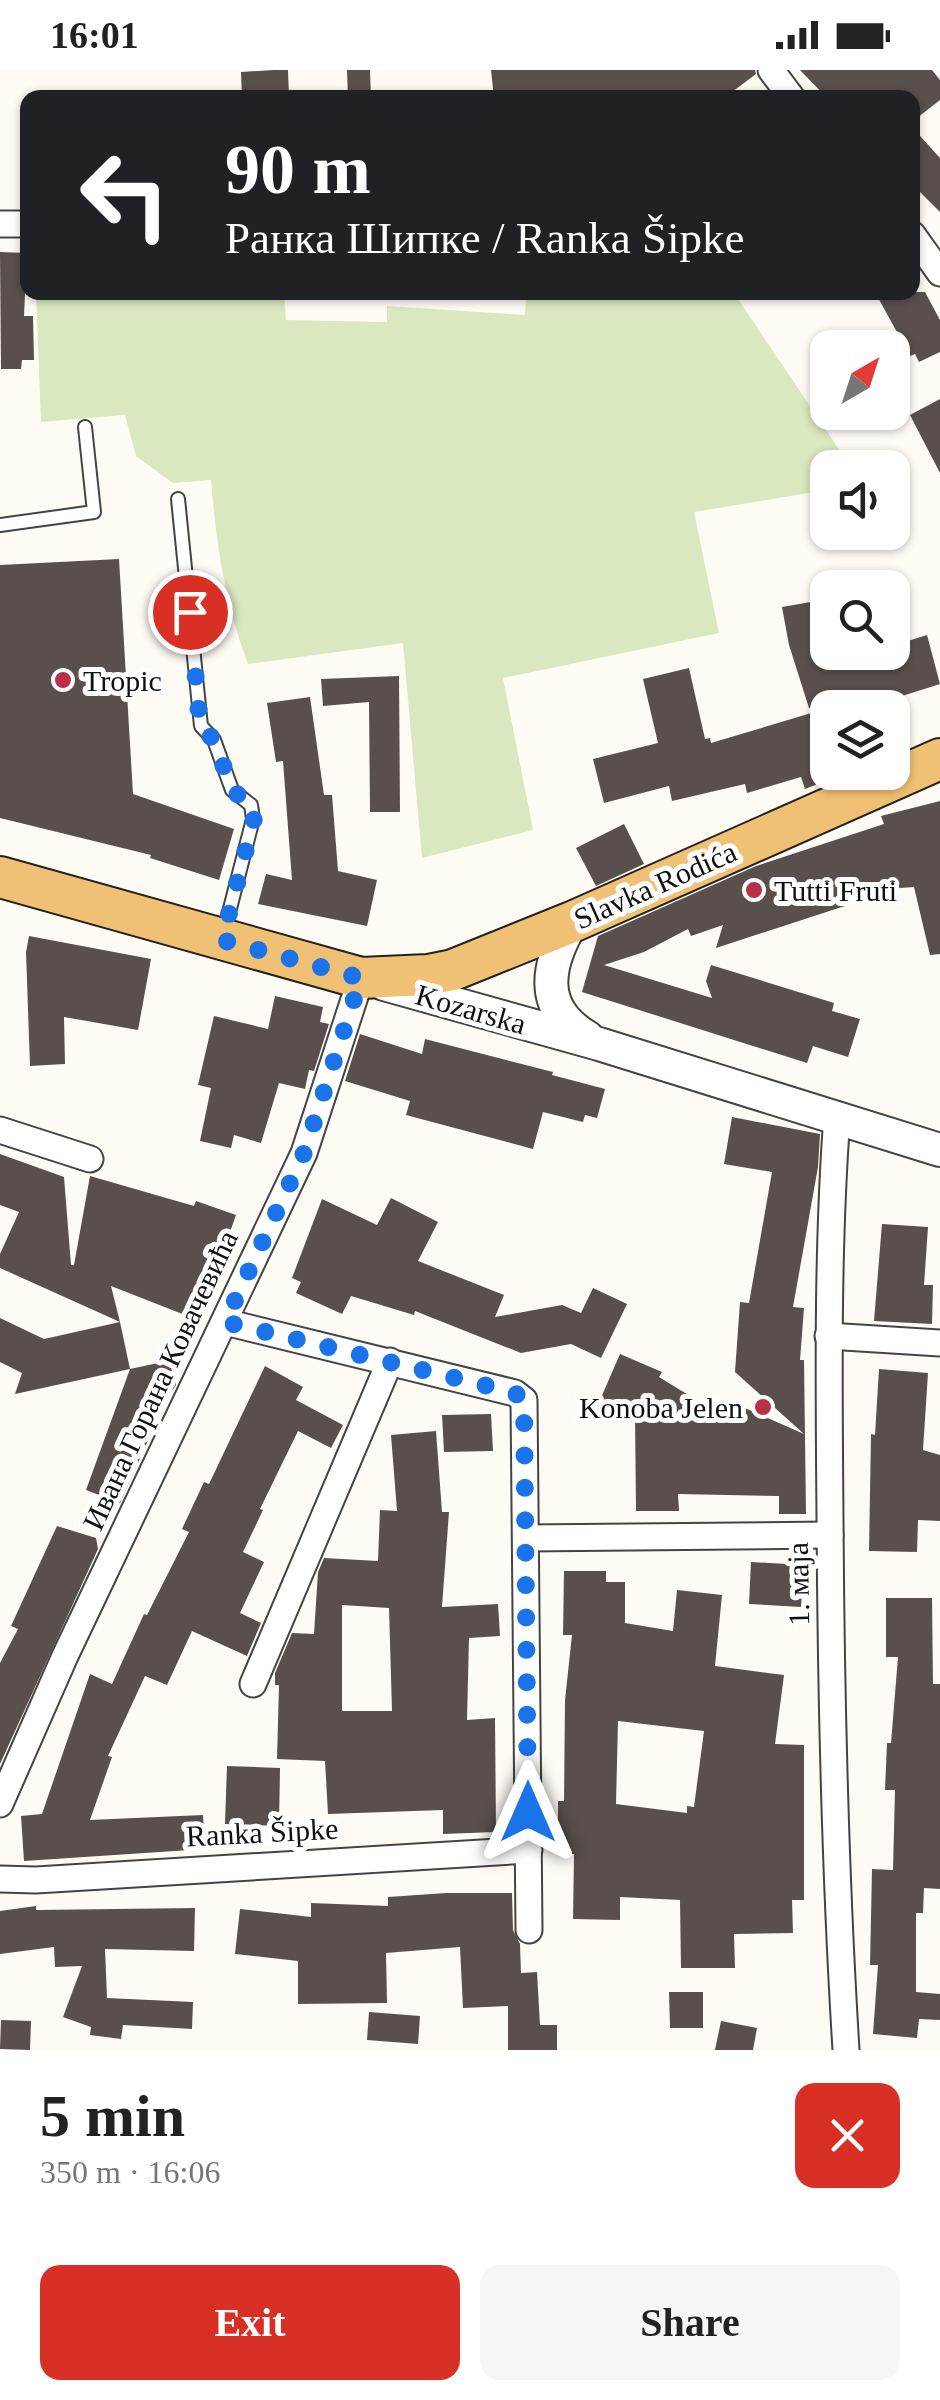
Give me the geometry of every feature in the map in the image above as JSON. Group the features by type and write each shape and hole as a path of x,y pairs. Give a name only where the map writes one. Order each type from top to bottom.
{"main road":[{"name":"Slavka Rodića","path":"361,978 452,970 572,922 940,759"},
{"name":"Kozarska","path":"0,877 361,978"}],"street":[{"path":"920,245 940,273"},
{"path":"572,922 553,958 550,982 554,1000 572,1029 599,1044"},
{"name":"Kozarska","path":"361,978 599,1044 940,1150"},
{"name":"Ивана Горана Ковачевића","path":"0,1804 65,1656 304,1153 361,978"},
{"name":"1. маја","path":"836,1116 828,1336 830,1535 836,1881 846,2050"},
{"path":"0,1130 90,1159"},
{"path":"225,1322 390,1360 515,1393 524,1400 529,1930"},
{"path":"828,1336 940,1343"},
{"path":"253,1684 390,1360"},
{"path":"526,1538 830,1535"},
{"name":"Ranka Šipke","path":"0,1879 528,1850"}],"lane":[{"path":"0,525 94,512 86,427"},
{"path":"178,499 200,726 214,740 232,790 251,805 254,819 222,940"}],"green space":[{"path":"36,300 285,300 286,320 387,322 387,306 525,315 526,300 739,300 810,406 810,430 826,430 840,450 810,450 810,493 694,512 719,633 503,678 533,830 422,858 403,643 248,664 223,573 211,480 173,483 136,456 125,415 41,422"}],"building":[{"path":"288,70 289,90 242,90 241,72"},
{"path":"347,70 370,70 371,90 348,90"},
{"path":"491,70 755,70 756,74 735,90 493,90"},
{"path":"800,70 932,70 940,80 940,100 920,116 920,90 819,90"},
{"path":"920,136 940,158 940,212 920,192"},
{"path":"0,252 20,253 20,300 25,300 24,316 33,316 34,360 22,360 21,369 1,369"},
{"path":"920,292 925,292 940,320 940,352 919,362 915,354 910,356 910,330 896,330 879,300 920,300"},
{"path":"940,399 940,473 910,415"},
{"name":"Tropic","path":"119,559 133,794 234,829 219,880 150,858 151,855 0,818 0,565"},
{"path":"810,602 810,670 910,670 910,640 927,635 940,684 910,693 910,690 810,690 809,708 789,645 782,607"},
{"path":"689,668 705,739 710,738 711,743 810,713 810,787 805,789 801,777 747,793 745,784 672,801 669,786 604,803 593,759 658,743 643,679"},
{"path":"399,676 400,812 370,812 369,702 323,706 321,679"},
{"path":"310,697 324,795 332,795 338,871 377,880 367,926 258,904 266,874 292,880 283,761 276,762 267,703"},
{"path":"940,801 940,954 930,955 914,887 900,888 716,948 723,925 691,936 688,929 644,952 604,965 712,998 706,981 711,965 834,1003 832,1011 860,1019 848,1057 813,1046 807,1063 582,992 598,936 756,866 884,824 881,816"},
{"path":"624,824 644,864 596,886 576,848"},
{"path":"29,936 151,959 138,1030 64,1017 65,1064 30,1066 26,952"},
{"path":"275,996 323,1007 320,1022 329,1024 305,1089 279,1083 261,1143 234,1135 231,1148 200,1141 211,1088 198,1085 214,1016 268,1029"},
{"path":"360,1034 422,1054 425,1039 605,1089 597,1118 585,1115 583,1122 543,1112 533,1149 406,1115 410,1101 345,1081"},
{"path":"732,1117 820,1134 818,1167 793,1307 804,1308 800,1360 804,1360 806,1514 779,1514 779,1496 678,1494 679,1511 636,1511 635,1415 600,1400 620,1354 662,1372 659,1377 729,1420 729,1401 804,1434 735,1372 740,1302 749,1303 772,1172 724,1164"},
{"path":"0,1154 64,1177 71,1265 90,1176 194,1206 196,1201 236,1215 200,1317 190,1317 111,1286 120,1322 0,1268 0,1254 19,1212 0,1205"},
{"path":"391,1198 438,1222 418,1261 504,1295 495,1317 562,1305 581,1313 593,1288 627,1304 601,1358 571,1344 521,1353 415,1311 414,1315 351,1296 342,1314 296,1293 301,1282 292,1278 322,1199 377,1225"},
{"path":"882,1224 928,1227 924,1285 933,1285 932,1324 874,1321"},
{"path":"0,1318 44,1339 120,1322 130,1369 15,1394 22,1373 0,1362"},
{"path":"172,1360 176,1385 120,1503 86,1490 130,1369"},
{"path":"265,1366 303,1387 296,1400 343,1425 331,1448 298,1431 260,1509 263,1510 243,1552 264,1562 240,1613 261,1623 247,1656 192,1631 167,1685 145,1676 108,1756 112,1757 90,1820 203,1815 205,1849 24,1861 21,1816 42,1814 90,1674 112,1684 144,1614 147,1615 189,1532 182,1529 204,1482 209,1484"},
{"path":"879,1369 928,1373 923,1450 940,1455 940,1521 918,1520 917,1552 869,1551 871,1434 875,1435"},
{"path":"491,1414 493,1451 444,1452 442,1415"},
{"path":"436,1431 442,1512 449,1512 442,1607 498,1604 500,1636 469,1638 467,1720 495,1718 496,1832 443,1834 443,1810 328,1814 325,1761 277,1759 279,1685 275,1685 275,1673 292,1633 314,1634 318,1572 324,1558 378,1561 380,1510 397,1511 391,1435","holes":["342,1605 389,1608 392,1711 342,1711"]},
{"path":"57,1526 96,1538 98,1549 0,1764 0,1663 18,1629 11,1626"},
{"path":"751,1562 804,1565 801,1607 749,1604"},
{"path":"564,1571 606,1571 606,1582 625,1582 625,1623 673,1631 677,1590 722,1595 715,1666 784,1675 775,1744 804,1745 804,1900 792,1900 793,1933 734,1934 735,1968 681,1968 680,1900 620,1897 620,1920 573,1919 574,1854 558,1854 558,1801 564,1801 565,1700 572,1635 563,1635","holes":["618,1721 704,1731 694,1807 687,1806 687,1813 616,1804"]},
{"path":"886,1598 932,1598 933,1684 940,1684 940,1889 924,1888 923,1913 916,1913 916,1992 940,1994 940,2020 919,2019 917,2038 873,2034 878,1965 870,1965 872,1869 893,1870 895,1790 885,1790 898,1657 886,1657"},
{"path":"227,1766 280,1768 279,1826 225,1824"},
{"path":"512,1893 513,1930 520,1944 521,1973 537,1972 540,2025 557,2025 557,2050 508,2050 508,2006 463,2008 460,1947 386,1953 387,2003 298,2004 298,1961 235,1954 240,1909 311,1917 311,1903 388,1906 388,1897"},
{"path":"36,1906 36,1910 195,1908 194,1951 105,1949 107,1998 193,2002 192,2029 123,2025 121,2039 90,2035 91,2027 63,2017 82,1966 55,1967 54,1947 0,1954 0,1911"},
{"path":"669,1992 703,1992 703,2028 670,2028"},
{"path":"369,2012 420,2016 418,2044 367,2040"},
{"path":"1,2020 31,2021 30,2050 0,2049"},
{"path":"721,2021 757,2028 753,2050 715,2050"}],"place":[{"name":"Tropic","path":"63,680"},
{"name":"Tutti Fruti","path":"754,890"},
{"name":"Konoba Jelen","path":"763,1407"}],"route":[{"path":"190,612 200,726 214,740 227,782 251,805 254,819 222,940 361,978 304,1153 225,1322 390,1360 515,1393 524,1400 528,1812"}]}
